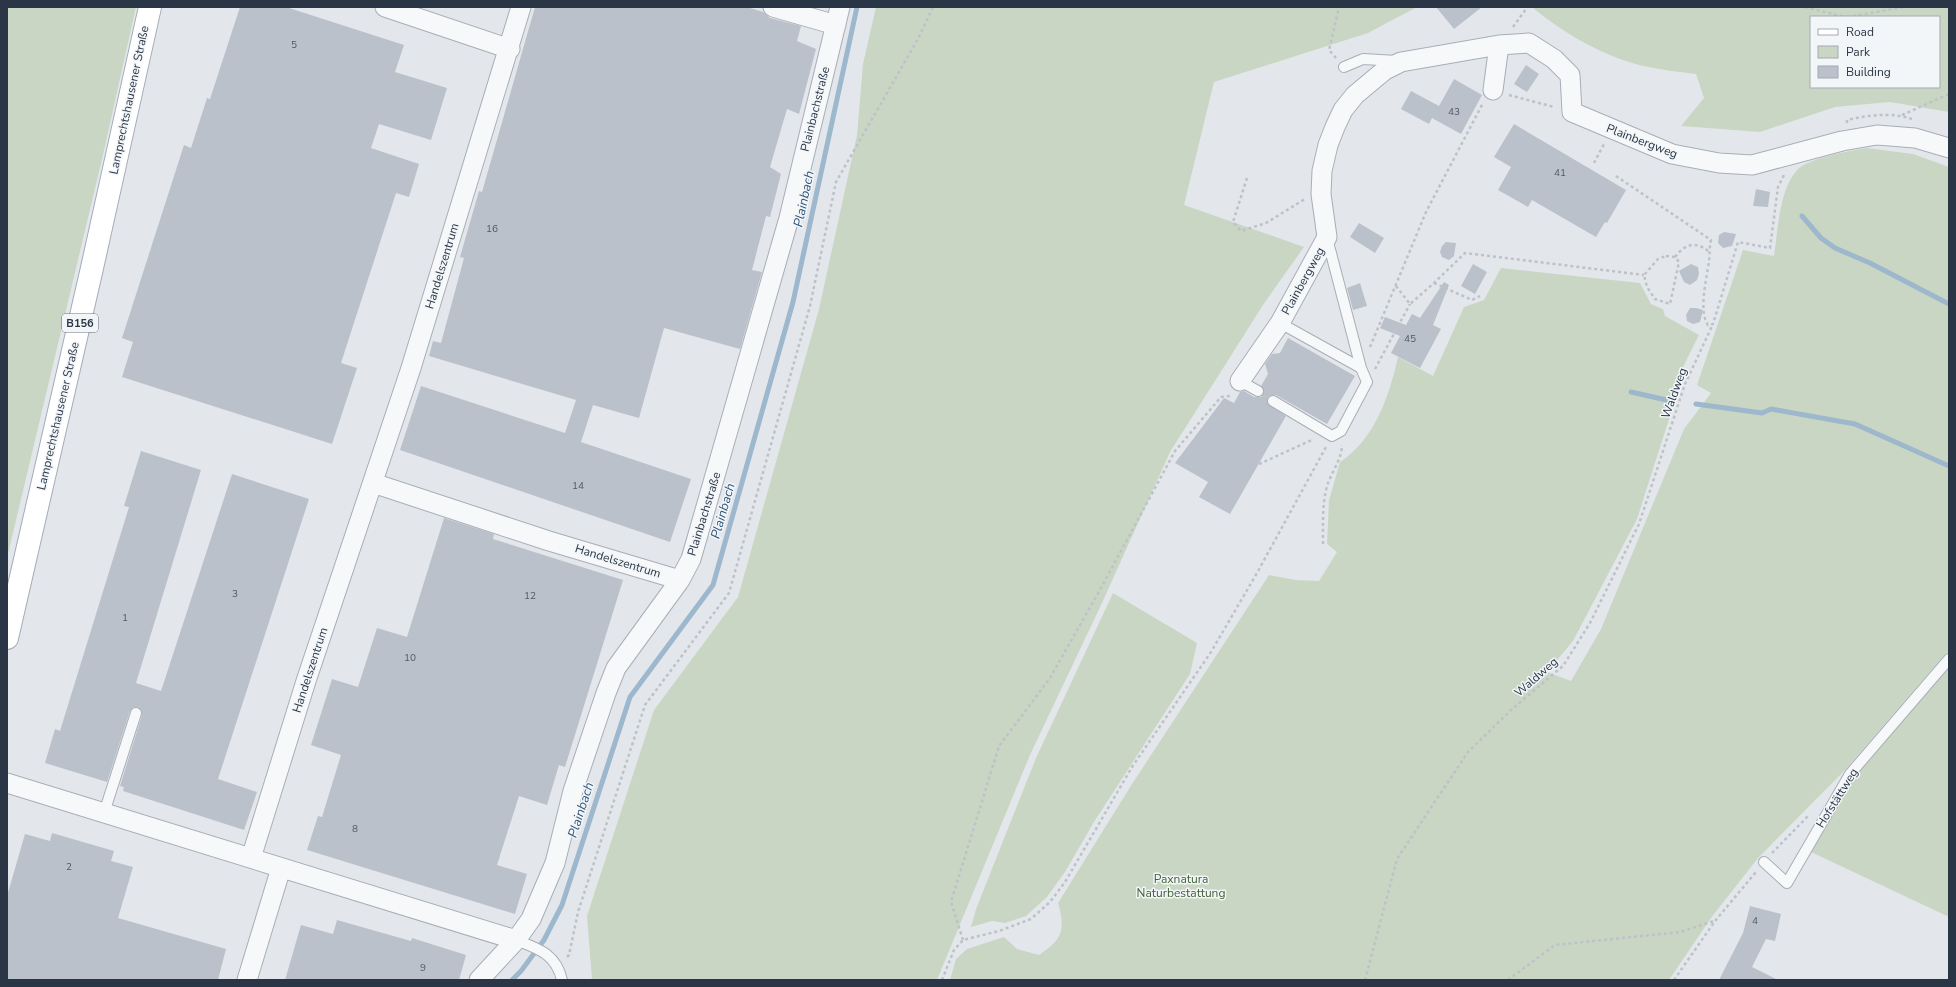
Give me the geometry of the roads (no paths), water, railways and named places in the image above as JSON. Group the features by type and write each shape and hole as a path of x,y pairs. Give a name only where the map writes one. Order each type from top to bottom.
{"main road":[{"name":"Lamprechtshausener Straße","path":"7,638 150,7"}],"street":[{"path":"385,7 510,49"},
{"name":"Handelszentrum","path":"251,858 306,681 413,360 522,7"},
{"path":"773,7 838,16"},
{"name":"Plainbachstraße","path":"479,980 520,942 555,863 573,791 616,668 680,580 691,559 789,218 838,16"},
{"name":"Plainbergweg","path":"1240,381 1280,323 1327,237 1320,194 1322,171 1328,145 1343,110 1355,95 1373,78 1401,62 1499,45 1529,43 1554,59 1570,75 1572,112 1672,154 1719,163 1752,165 1842,141 1877,135 1915,138 1949,148"},
{"path":"1490,94 1499,45"},
{"name":"Handelszentrum","path":"373,482 549,541 680,580"},
{"path":"7,783 520,942"},
{"path":"246,980 281,868"}],"lane":[{"path":"1344,67 1363,58 1401,62"},
{"path":"1273,400 1333,433 1367,382 1361,368 1327,237"},
{"path":"1280,323 1361,368"},
{"path":"1240,381 1258,391"},
{"name":"Hofstättweg","path":"1764,862 1787,884 1850,774 1949,659"},
{"path":"104,813 136,713"},
{"path":"520,942 551,956 559,968 562,980"}],"waterway":[{"name":"Plainbach","path":"512,980 521,971 544,940 562,905 630,697 713,585 793,302 857,7"},
{"path":"1802,216 1821,238 1835,248 1870,263 1949,304"},
{"path":"1631,392 1671,401"},
{"path":"1696,404 1762,413 1771,409 1855,424 1949,466"}],"park label":[{"name":"Paxnatura Naturbestattung","path":"1181,886"}]}
